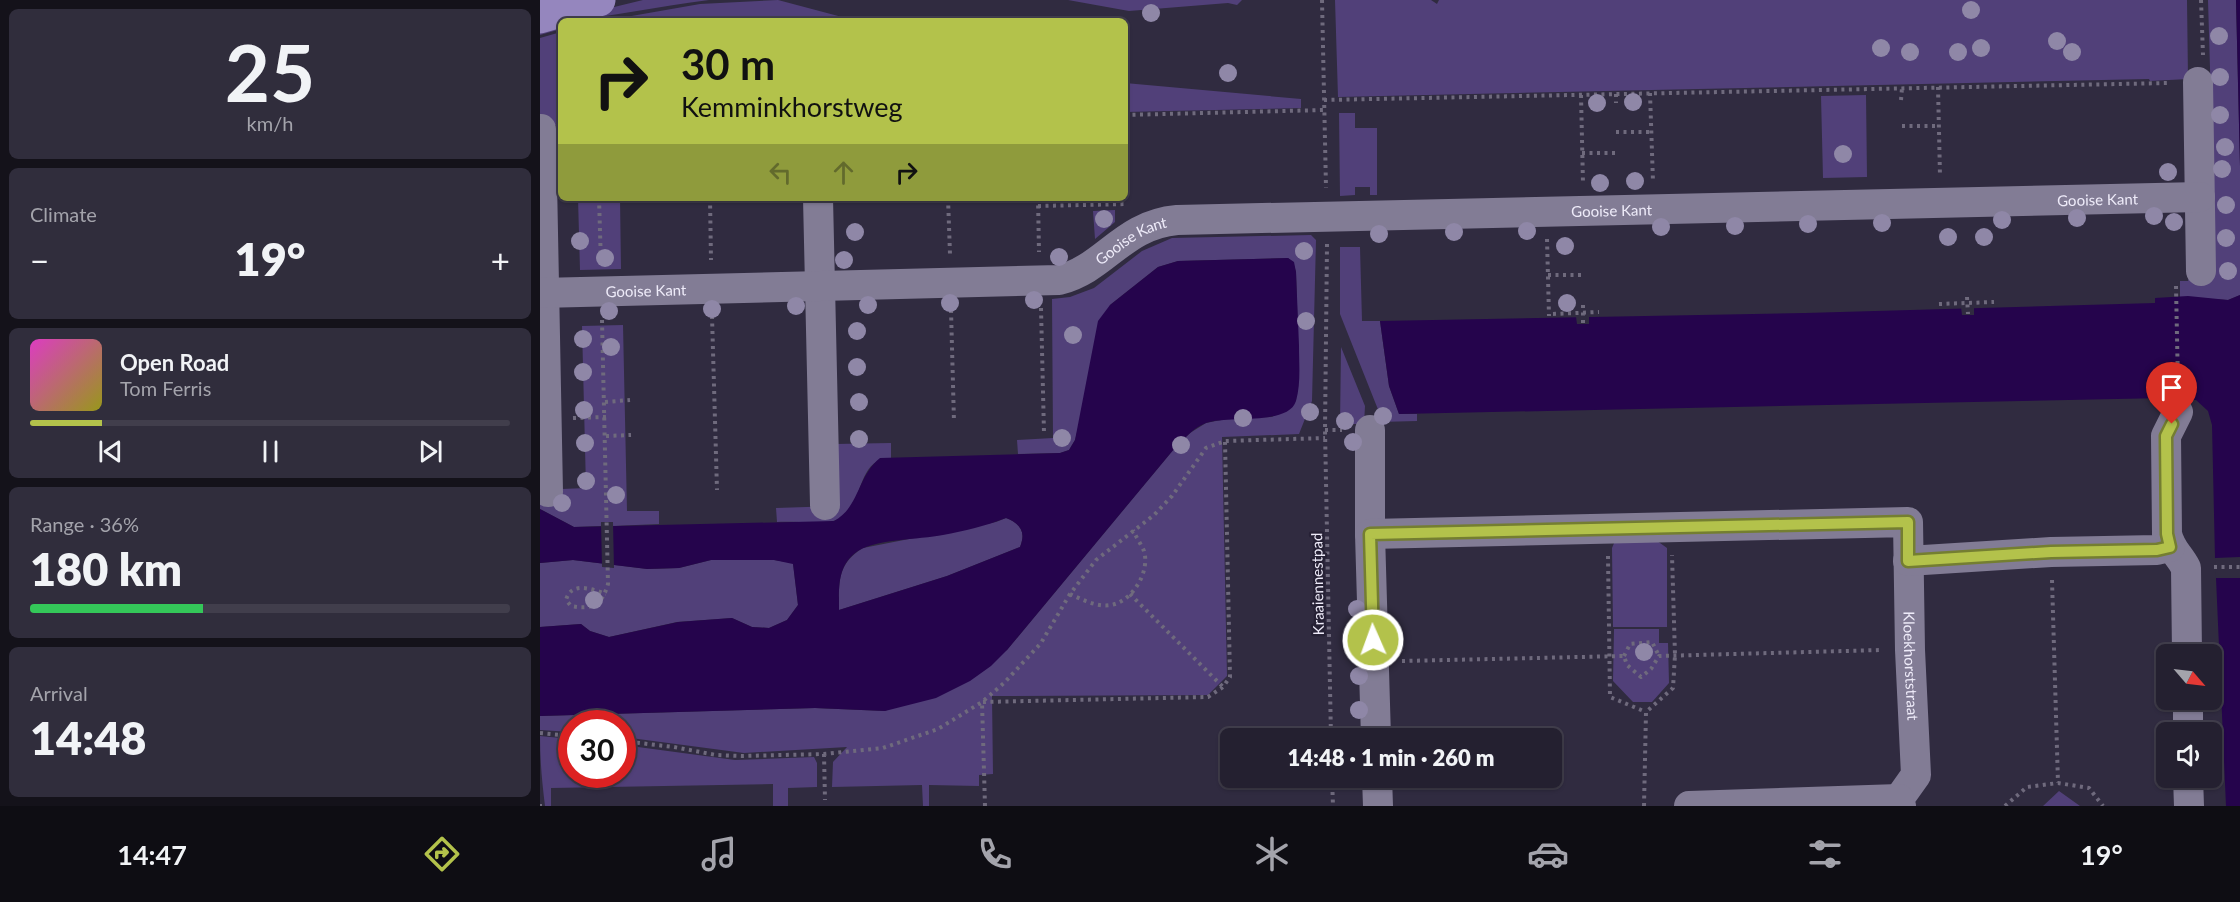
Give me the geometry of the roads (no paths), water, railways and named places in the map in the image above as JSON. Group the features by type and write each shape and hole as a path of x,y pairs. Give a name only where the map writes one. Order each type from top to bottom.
{"highway":[{"path":"540,17 599,0"}],"street":[{"path":"2189,277 2200,197 2198,82"},
{"path":"541,129 542,293 549,492"},
{"name":"Gooise Kant","path":"542,293 1059,280 1079,273 1144,227 1177,220 2200,197"},
{"path":"819,201 825,505"},
{"path":"2178,412 2166,436 2167,534 2170,547 2182,559 2186,568 2187,644"},
{"path":"1370,430 1370,534 1376,728"},
{"name":"Kloekhorststraat","path":"1370,534 1908,522 1910,650 1916,775 1900,803"},
{"path":"1908,561 2051,552 2157,550 2170,547"},
{"path":"1377,788 1378,806"},
{"path":"2188,788 2188,806"},
{"path":"1689,806 1900,803"}]}
